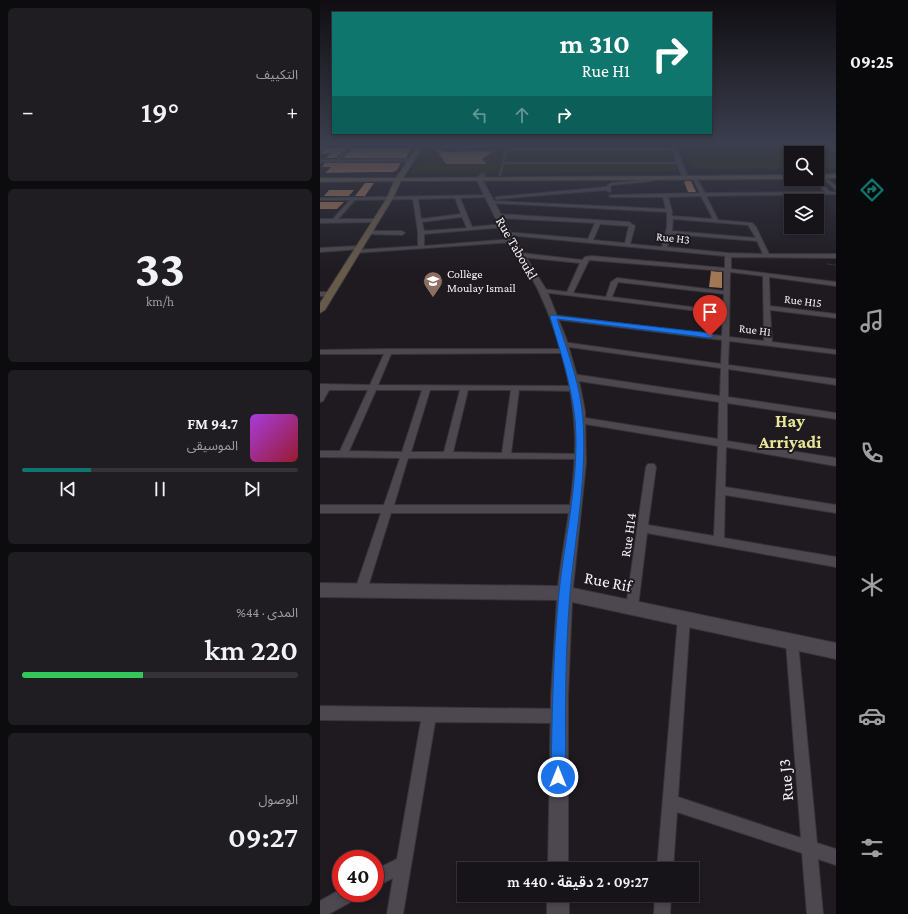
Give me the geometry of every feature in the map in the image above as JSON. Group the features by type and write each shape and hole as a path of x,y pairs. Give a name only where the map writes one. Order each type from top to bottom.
{"main road":[{"path":"320,310 376,221 397,185"}],"street":[{"name":"Rue Taboukl","path":"483,185 505,229 543,292 564,348 573,383 579,420 580,457 565,593 559,716 558,862"},
{"path":"610,185 608,186 613,208"},
{"path":"698,185 716,221"},
{"path":"824,185 829,193"},
{"path":"490,199 580,199 609,188"},
{"path":"611,196 836,193"},
{"path":"664,248 670,232 671,217 665,195"},
{"path":"415,197 421,233 421,248"},
{"path":"457,197 470,229"},
{"path":"320,205 322,199 457,197 490,199 580,199 613,208 670,211"},
{"path":"334,221 353,199"},
{"path":"419,221 464,215"},
{"path":"671,217 750,224 760,240 767,256"},
{"path":"320,221 376,221"},
{"path":"421,233 470,229 505,229 598,222 632,225 627,244"},
{"path":"590,241 598,222"},
{"path":"320,250 421,248 505,229"},
{"name":"Rue H3","path":"505,229 590,241 728,255 836,256"},
{"path":"670,232 760,240"},
{"path":"368,233 402,233"},
{"path":"521,255 584,262"},
{"path":"719,542 728,255"},
{"path":"569,294 587,258 728,270 836,284"},
{"path":"766,275 768,343"},
{"path":"608,299 614,282 617,280 727,293"},
{"path":"543,292 727,313"},
{"path":"320,294 330,294"},
{"name":"Rue H15","path":"768,308 836,316"},
{"name":"Rue H1","path":"553,317 836,352"},
{"path":"320,352 564,348 725,366 836,382"},
{"path":"343,454 389,351"},
{"path":"320,399 323,388 515,388 573,383 724,400 836,416"},
{"path":"361,590 427,388"},
{"path":"448,455 465,388"},
{"path":"506,456 515,388"},
{"path":"579,420 836,462"},
{"path":"320,454 580,457"},
{"name":"Rue H14","path":"632,607 651,467"},
{"path":"721,490 836,508"},
{"path":"320,509 575,509"},
{"path":"643,528 836,562"},
{"name":"Rue Rif","path":"320,590 565,593 836,652"},
{"path":"666,862 684,618"},
{"name":"Rue J3","path":"792,642 815,914"},
{"path":"320,713 559,716"},
{"path":"395,914 429,715"},
{"path":"670,802 836,857"},
{"path":"384,874 403,864"},
{"path":"320,910 334,902"},
{"path":"662,914 663,902"}],"building":[{"path":"364,185 373,185 365,196 355,196"},
{"path":"685,185 693,185 696,192 688,192"},
{"path":"329,190 354,190 349,196 324,196"},
{"path":"320,202 344,202 337,209 320,209"},
{"path":"711,271 722,272 722,288 709,287"}],"place":[{"name":"Collège Moulay Ismail","path":"433,298"}],"district":[{"name":"Hay Arriyadi","path":"790,431"}],"route":[{"path":"558,777 559,716 565,593 580,457 579,420 575,388 565,351 553,317 710,336"}]}
